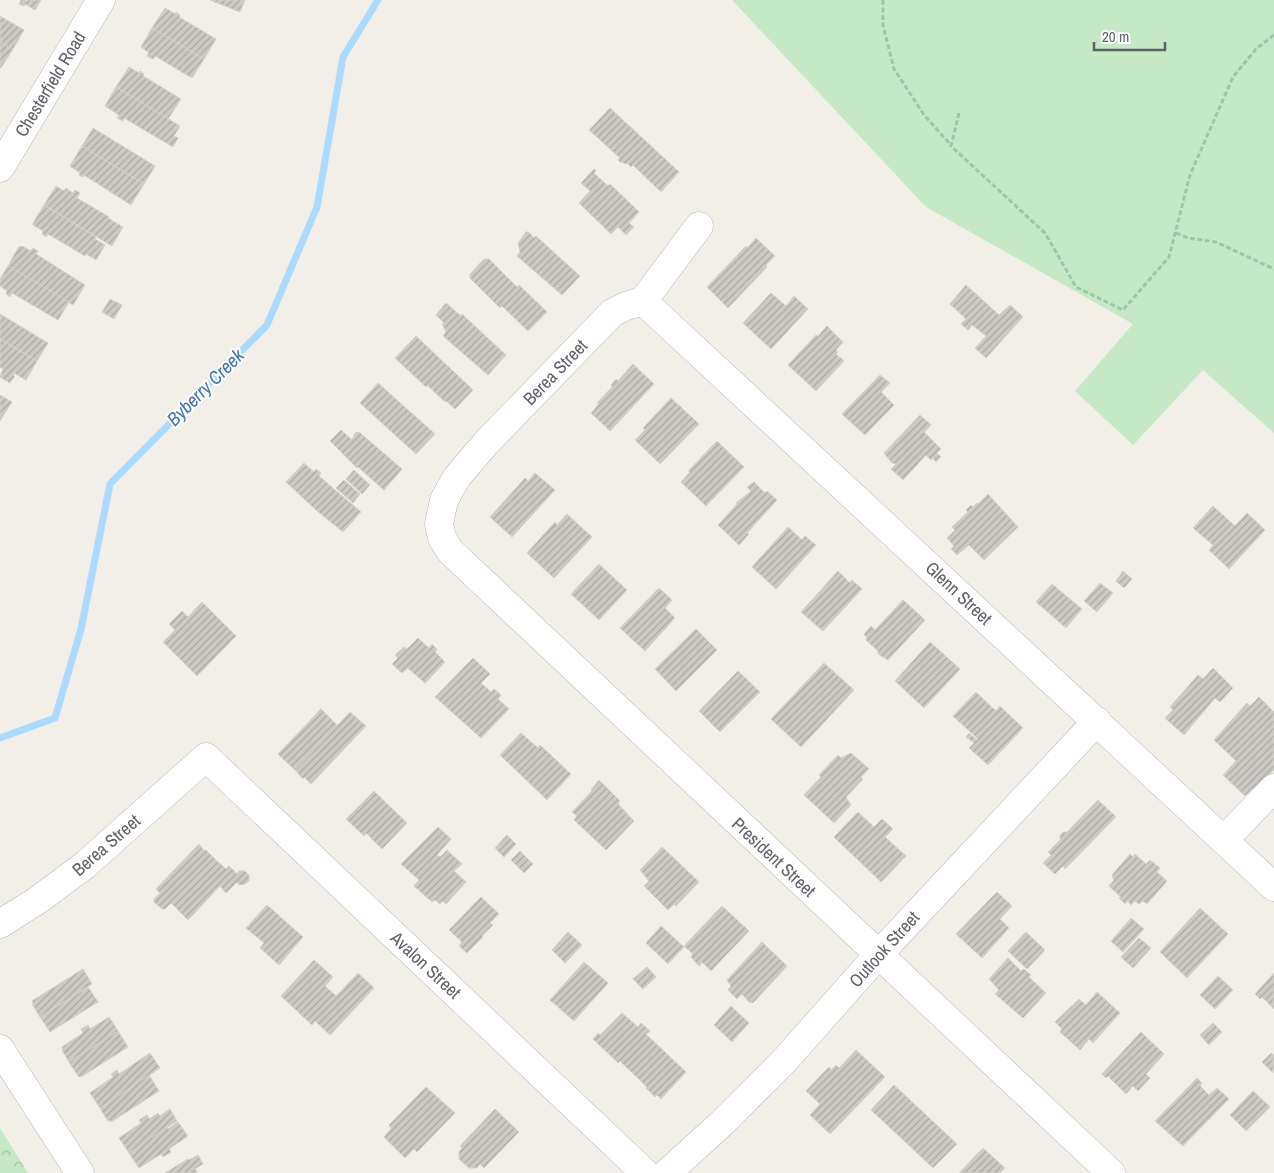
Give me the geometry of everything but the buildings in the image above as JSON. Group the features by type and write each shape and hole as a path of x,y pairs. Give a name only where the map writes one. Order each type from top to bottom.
{"street":[{"name":"Chesterfield Road","path":"0,168 101,0"},
{"path":"643,301 699,226"},
{"name":"Berea Street","path":"442,538 440,524 444,500 457,478 486,444 612,314 626,306 643,301"},
{"name":"Glenn Street","path":"643,301 1274,887"},
{"name":"President Street","path":"442,538 451,552 1111,1173"},
{"name":"Outlook Street","path":"667,1173 722,1123 785,1060 878,955 1097,721"},
{"name":"Berea Street","path":"0,924 38,900 85,865 206,757"},
{"name":"Avalon Street","path":"206,757 645,1173"},
{"path":"1224,840 1274,788"},
{"path":"0,1049 80,1173"}],"path":[{"path":"883,0 883,25 894,69 924,115 951,146 1045,233 1076,287 1123,310 1169,257 1190,174 1233,77 1256,49 1274,35"},
{"path":"951,146 959,113"},
{"path":"1176,233 1188,238 1216,242 1274,269"}],"green space":[{"path":"732,0 1274,0 1274,433 1203,370 1133,445 1075,391 1133,324 926,207"},
{"path":"0,1128 28,1173 0,1173"}],"waterway":[{"name":"Byberry Creek","path":"0,738 55,718 81,629 110,484 267,325 317,207 343,57 378,0"}]}
